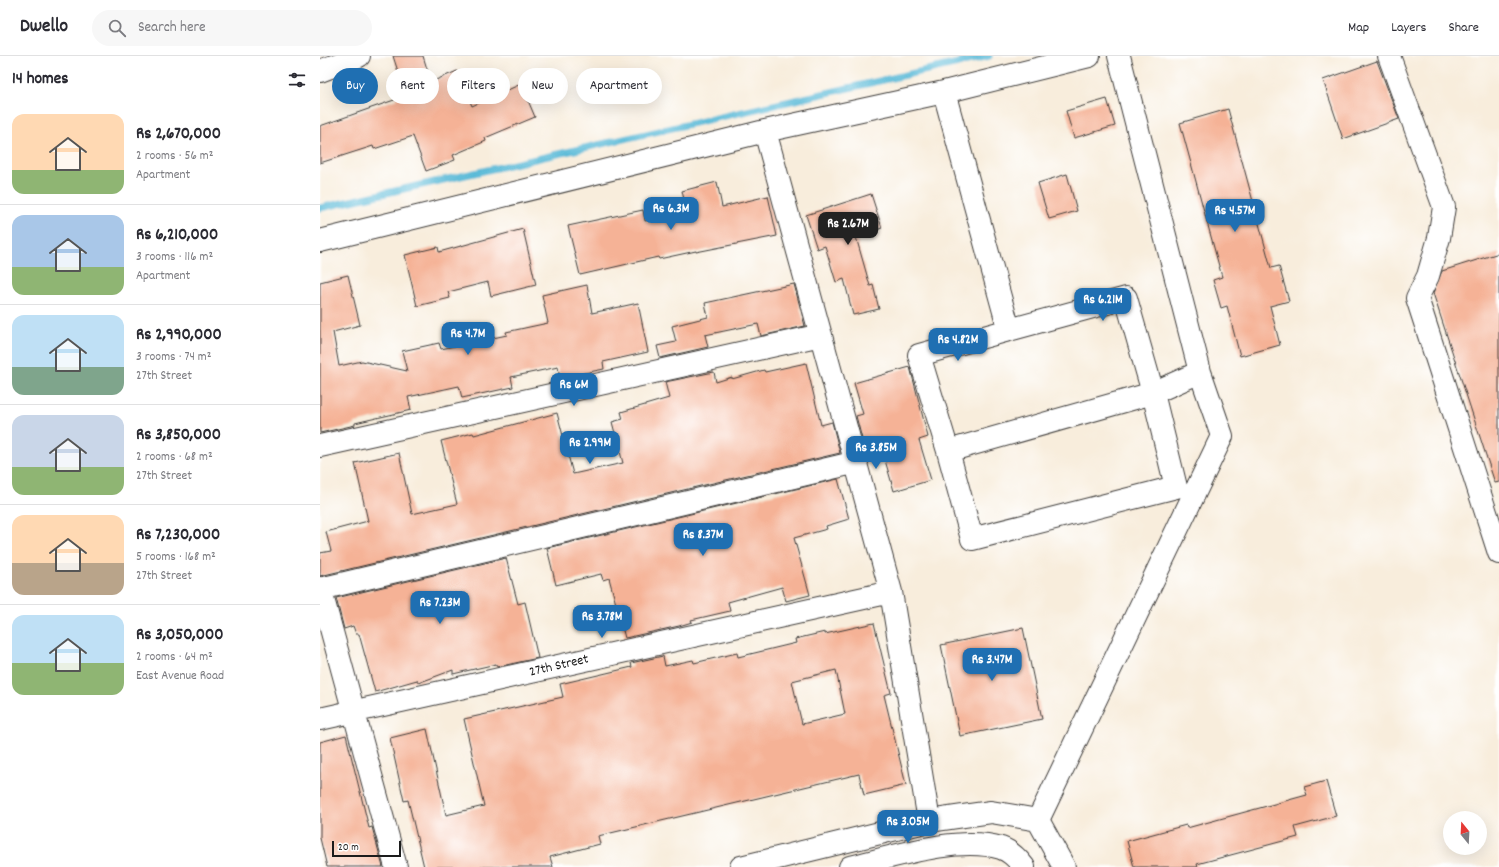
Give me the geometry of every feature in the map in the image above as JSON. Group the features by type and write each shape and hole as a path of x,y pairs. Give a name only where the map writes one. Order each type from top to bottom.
{"street":[{"path":"320,71 359,56"},
{"path":"320,241 765,131 944,92 1030,63 1089,56"},
{"path":"1038,820 1222,436 1200,372 1119,56"},
{"path":"1389,56 1444,207 1439,238 1428,276 1417,298 1499,553"},
{"path":"944,92 1009,330"},
{"path":"765,131 857,462 891,592 929,821"},
{"path":"1126,298 1153,393 1176,487 972,539 948,451 919,355 1009,330 1126,298"},
{"path":"320,446 821,335"},
{"path":"948,451 1153,393 1200,372"},
{"path":"396,867 320,588 857,462"},
{"name":"27th Street","path":"320,719 891,592"},
{"path":"741,867 785,862 929,821 991,812 1038,820"},
{"path":"1038,820 1064,867"},
{"path":"850,867 923,850 945,846 969,845 1001,848 1010,852 1024,867"}],"building":[{"path":"393,56 423,56 427,68 397,68"},
{"path":"1377,61 1399,119 1343,139 1323,80"},
{"path":"447,75 447,104 471,104 472,106 476,104 510,104 510,89 518,85 518,104 529,104 535,117 485,138 486,141 453,155 455,160 426,171 413,136 374,149 373,146 320,163 320,126 386,103 439,104 439,79"},
{"path":"1107,99 1115,126 1074,138 1066,111"},
{"path":"1228,109 1271,268 1279,266 1289,301 1270,306 1280,345 1240,356 1227,306 1221,308 1213,280 1222,277 1180,123"},
{"path":"1067,174 1077,211 1049,219 1038,183"},
{"path":"717,182 722,207 768,196 777,236 659,259 658,257 580,275 568,226 643,210 645,221 687,212 682,191"},
{"path":"871,194 882,228 856,237 870,286 873,285 879,309 853,315 844,279 836,282 825,246 817,249 806,215"},
{"path":"523,229 536,285 491,296 488,282 448,292 450,298 417,306 405,255 438,247 439,252"},
{"path":"1499,253 1499,482 1495,483 1433,293 1442,271"},
{"path":"348,275 360,325 333,332 339,366 362,361 407,371 402,351 439,343 441,349 507,335 506,332 548,323 542,295 587,285 592,313 638,303 648,352 603,362 604,369 560,378 558,367 511,377 513,387 462,398 459,386 408,397 411,410 320,433 320,282"},
{"path":"794,284 805,326 761,336 758,324 705,335 708,347 660,358 657,346 676,342 672,326 708,317 705,303"},
{"path":"806,363 821,425 832,422 840,453 320,576 320,553 331,551 326,532 368,521 355,463 399,453 412,514 457,504 441,441 473,433 474,435 557,413 573,474 623,463 612,422 623,419 621,412 669,398 665,382 714,372 716,382 764,370 765,372"},
{"path":"910,367 928,437 919,440 931,480 894,491 882,450 866,454 856,416 863,414 854,383"},
{"path":"838,479 849,519 826,526 827,529 794,538 810,595 786,601 782,587 728,602 730,611 691,620 692,622 679,626 625,638 609,578 603,580 601,574 556,585 547,548"},
{"path":"506,558 518,604 525,602 538,658 497,667 496,664 453,674 453,670 418,683 417,680 375,692 359,634 356,634 353,626 344,629 336,598"},
{"path":"874,623 891,693 884,695 906,785 864,795 859,774 598,836 600,844 550,857 553,867 424,867 408,800 404,801 390,738 427,729 446,815 484,806 464,719 563,697 560,684 632,667 631,663 663,656 665,666 693,660 694,663 737,653 738,657 796,643 795,639 825,632 825,634","holes":["836,670 845,714 802,724 792,681"]},
{"path":"1023,628 1042,719 960,736 941,645"},
{"path":"346,735 369,828 372,827 383,867 327,867 320,838 320,742"},
{"path":"1326,781 1336,816 1295,827 1298,837 1197,864 1198,867 1134,867 1127,841 1186,825 1187,828 1307,795 1304,787"}],"waterway":[{"path":"320,208 989,56"}]}
